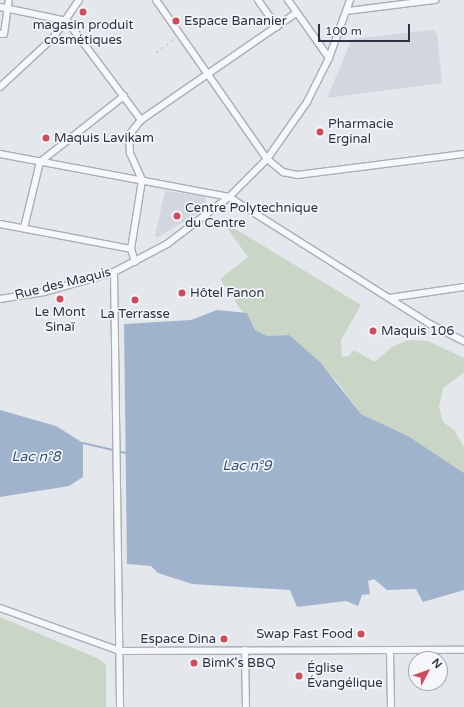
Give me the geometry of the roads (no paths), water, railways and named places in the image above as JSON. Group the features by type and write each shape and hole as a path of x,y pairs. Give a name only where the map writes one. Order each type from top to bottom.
{"street":[{"path":"0,34 4,34 9,0"},
{"path":"0,87 30,63 67,21 79,0"},
{"path":"156,0 266,159 283,172 297,175 464,154"},
{"path":"267,0 259,2 277,27"},
{"path":"288,0 329,58"},
{"name":"Rue des Maquis","path":"0,299 44,292 114,272 135,262 187,231 229,198 266,159 304,107 329,58 350,0"},
{"path":"347,11 435,0"},
{"path":"0,7 67,21 141,120"},
{"path":"135,262 131,249 142,180 128,144 129,135 141,120 209,75 296,13"},
{"path":"24,228 40,162 124,96"},
{"path":"0,154 142,180 229,198 389,298 464,341"},
{"path":"0,224 131,249"},
{"path":"114,272 120,707"},
{"path":"389,298 464,287"},
{"path":"0,608 120,651 245,650 390,652 464,650"},
{"path":"245,650 246,707"},
{"path":"390,652 391,707"}],"water":[{"name":"Lac n°9","path":"217,310 247,313 255,330 267,336 289,335 320,362 361,414 408,436 464,473 464,590 423,602 416,589 387,590 374,579 368,581 370,594 362,595 358,606 346,601 297,607 290,590 192,584 158,573 151,566 127,564 124,324 191,320"},
{"name":"Lac n°8","path":"0,410 56,426 83,443 83,477 69,486 0,497"}],"waterway":[{"path":"83,443 126,453"}],"place":[{"name":"magasin produit cosmétiques","path":"83,12"},
{"name":"Espace Bananier","path":"176,21"},
{"name":"Pharmacie Erginal","path":"320,132"},
{"name":"Maquis Lavikam","path":"46,138"},
{"name":"Centre Polytechnique du Centre","path":"177,216"},
{"name":"Hôtel Fanon","path":"182,293"},
{"name":"Le Mont Sinaï","path":"60,299"},
{"name":"La Terrasse","path":"135,300"},
{"name":"Maquis 106","path":"373,331"},
{"name":"Swap Fast Food","path":"361,634"},
{"name":"Espace Dina","path":"224,639"},
{"name":"BimK's BBQ","path":"194,663"},
{"name":"Église Évangélique","path":"299,676"}]}
